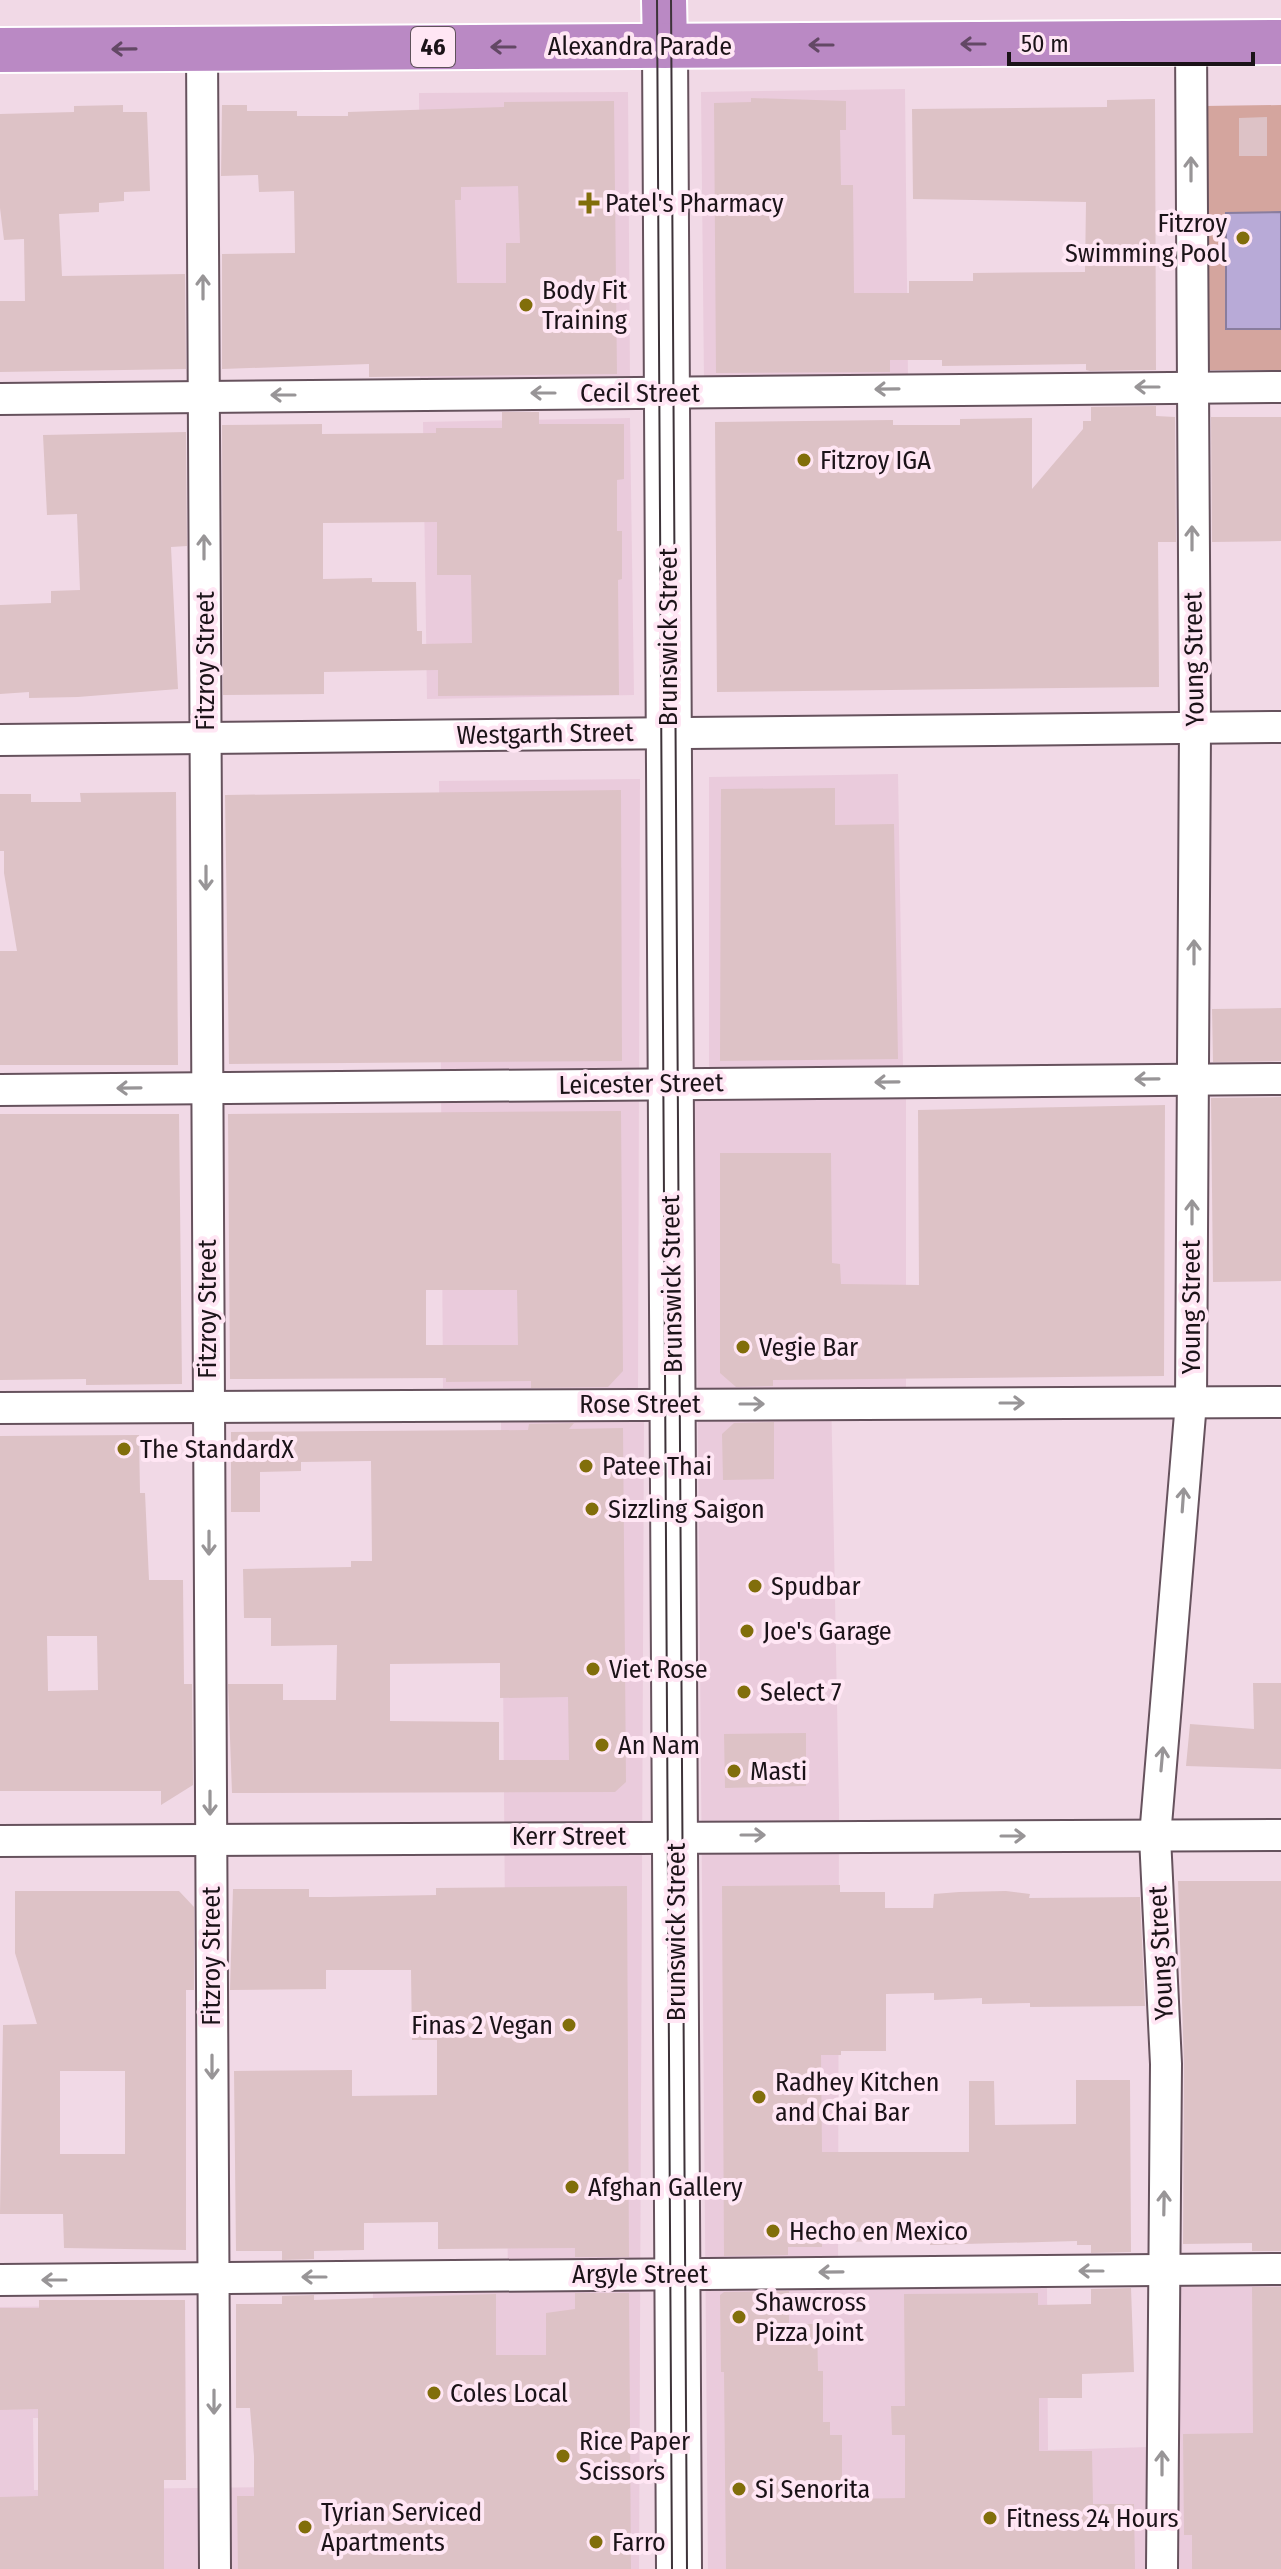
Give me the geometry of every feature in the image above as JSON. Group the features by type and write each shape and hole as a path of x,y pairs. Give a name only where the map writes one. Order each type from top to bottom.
{"highway":[{"name":"Brunswick Street","path":"664,0 665,46"},
{"name":"Alexandra Parade","path":"0,50 1281,42"}],"street":[{"name":"Young Street","path":"1162,2569 1166,2064 1155,1837 1191,1402 1195,728 1191,43"},
{"name":"Brunswick Street","path":"665,46 679,2569"},
{"name":"Fitzroy Street","path":"202,48 215,2569"},
{"name":"Cecil Street","path":"0,399 1281,387"},
{"name":"Westgarth Street","path":"0,740 1281,727"},
{"name":"Leicester Street","path":"0,1090 1281,1079"},
{"name":"Rose Street","path":"0,1408 1281,1402"},
{"name":"Kerr Street","path":"0,1841 675,1835 1281,1835"},
{"name":"Argyle Street","path":"0,2280 1281,2269"}],"shaded area":[{"path":"905,89 908,378 704,381 701,92"},
{"path":"628,92 630,382 420,383 419,93"},
{"name":"Fitzroy Swimming Pool","path":"1281,105 1281,370 1205,370 1204,106"},
{"path":"1281,212 1281,329 1226,329 1226,213"},
{"path":"630,418 634,695 427,699 423,422"},
{"path":"898,774 903,1066 709,1068 709,777"},
{"path":"640,779 638,1389 443,1388 439,781"},
{"path":"906,1091 906,1389 831,1389 839,1808 838,2282 1047,2288 1048,2450 1149,2447 1148,2285 1281,2285 1281,2569 708,2569 695,1092"},
{"path":"644,1419 639,2569 0,2569 0,2307 89,2306 91,2417 33,2418 34,2490 369,2486 373,2293 508,2291 501,1421"}],"building":[{"path":"751,98 846,101 846,130 840,130 841,185 853,185 854,293 909,293 909,281 973,281 973,273 1085,272 1086,202 913,199 912,109 1107,107 1107,100 1155,99 1156,370 1090,371 1086,370 1086,364 942,366 942,360 890,360 890,372 716,373 714,103 751,102"},
{"path":"614,101 617,374 369,377 369,364 222,369 222,254 295,253 294,191 259,192 258,175 221,176 222,105 247,105 247,111 297,111 297,116 348,116 348,112 504,107 504,102","holes":["518,186 520,243 506,243 506,283 457,283 455,200 461,200 461,187"]},
{"path":"123,105 123,112 147,112 150,191 124,192 124,201 99,203 99,212 59,214 62,276 185,274 186,369 0,372 0,301 25,301 24,239 4,240 0,208 0,114 74,112 74,106"},
{"path":"1267,117 1267,156 1239,156 1239,118"},
{"path":"1156,406 1156,416 1175,417 1176,542 1158,542 1159,687 717,692 715,422 893,420 893,425 960,425 960,419 1032,418 1032,489 1083,429 1083,421 1091,421 1091,407"},
{"path":"502,412 539,412 539,424 624,424 624,479 617,480 617,531 622,531 622,579 618,580 619,695 438,696 438,670 324,672 324,694 223,695 222,425 322,424 322,434 436,433 436,428 502,428","holes":["437,522 437,575 471,575 472,643 422,644 422,631 417,631 416,582 372,582 372,578 323,579 323,523"]},
{"path":"1211,417 1281,417 1281,541 1212,542"},
{"path":"186,432 187,546 171,547 178,689 78,697 29,698 29,692 0,694 0,605 51,603 51,591 80,590 77,514 47,515 43,435"},
{"path":"835,788 835,825 894,824 898,1059 720,1061 721,789"},
{"path":"621,790 622,1061 229,1064 225,795"},
{"path":"176,792 178,1065 0,1065 0,951 17,951 4,873 4,851 0,851 0,794 31,794 31,802 81,802 80,793"},
{"path":"1281,1008 1281,1061 1213,1062 1212,1009"},
{"path":"1281,1097 1281,1281 1213,1282 1211,1098"},
{"path":"1165,1105 1164,1376 773,1380 773,1386 736,1387 720,1373 720,1153 831,1153 832,1263 840,1264 841,1284 919,1285 918,1110"},
{"path":"621,1111 623,1371 608,1387 531,1388 531,1381 446,1382 446,1378 230,1379 228,1114","holes":["426,1290 517,1290 518,1345 426,1345"]},
{"path":"0,1114 179,1114 182,1384 86,1385 86,1379 0,1380"},
{"path":"774,1422 774,1479 723,1480 722,1434 734,1423"},
{"path":"574,1423 569,1429 623,1428 626,1782 615,1792 232,1793 228,1684 283,1684 283,1700 336,1700 337,1645 271,1646 271,1618 244,1618 243,1569 351,1567 351,1561 372,1561 371,1461 301,1462 301,1471 260,1472 260,1512 231,1512 231,1432 528,1430 529,1424","holes":["500,1663 500,1698 568,1697 569,1760 499,1760 499,1722 390,1721 390,1664"]},
{"path":"139,1435 140,1493 145,1493 149,1580 183,1580 184,1684 192,1684 193,1785 161,1805 161,1791 0,1791 0,1436","holes":["47,1636 97,1636 98,1690 48,1691"]},
{"path":"1253,1683 1281,1683 1281,1769 1186,1766 1190,1724 1254,1729"},
{"path":"806,1733 806,1786 725,1788 724,1734"},
{"path":"1178,1881 1281,1881 1281,2251 1252,2251 1252,2243 1183,2244 1184,2064"},
{"path":"840,1885 840,1892 885,1892 885,1908 933,1908 934,1894 959,1892 1006,1891 1030,1894 1029,1898 1140,1897 1145,2006 1030,2007 1030,2003 982,2004 982,1998 934,2000 934,1993 886,1994 886,2051 841,2051 841,2055 821,2055 822,2152 969,2152 969,2081 994,2081 995,2125 1076,2124 1076,2080 1130,2080 1131,2252 1091,2253 1091,2245 1077,2245 1077,2241 930,2245 930,2241 822,2242 822,2247 788,2247 788,2255 724,2256 722,1886"},
{"path":"627,1886 629,2257 575,2257 575,2248 438,2249 438,2222 364,2223 364,2250 314,2251 314,2259 282,2260 282,2251 236,2251 234,2071 352,2070 352,2096 437,2095 437,2040 412,2040 411,1970 326,1970 326,1989 230,1990 233,1889 309,1889 309,1897 330,1897 436,1895 436,1888"},
{"path":"15,1891 179,1891 194,1907 194,1990 186,1990 186,2250 64,2248 63,2214 0,2214 3,2025 37,2024 15,1953","holes":["60,2071 125,2071 125,2154 60,2154"]},
{"path":"1252,2287 1281,2287 1281,2569 1192,2569 1192,2535 1184,2535 1183,2434 1253,2433"},
{"path":"1131,2288 1134,2372 1082,2374 1082,2398 1039,2398 1039,2451 1092,2451 1093,2504 1134,2504 1135,2569 726,2569 720,2295 724,2292 789,2291 789,2324 817,2324 818,2371 823,2371 823,2422 830,2422 830,2435 842,2435 842,2499 905,2498 905,2435 892,2435 891,2406 905,2406 904,2294 1038,2293 1038,2305 1091,2304 1091,2289"},
{"path":"575,2293 629,2293 631,2569 238,2569 237,2496 254,2496 254,2456 250,2408 236,2408 236,2304 282,2304 282,2296 314,2295 314,2300 496,2294 496,2355 546,2355 546,2313 575,2309"},
{"path":"39,2300 185,2300 186,2480 164,2480 164,2569 0,2569 0,2497 38,2496 38,2409 0,2410 0,2308 39,2308"}],"tram line":[{"path":"657,0 672,2569"},
{"path":"671,0 687,2569"}],"place":[{"name":"Patel's Pharmacy","path":"589,203"},
{"name":"Fitzroy Swimming Pool","path":"1243,238"},
{"name":"Body Fit Training","path":"526,305"},
{"name":"Fitzroy IGA","path":"804,460"},
{"name":"Vegie Bar","path":"743,1347"},
{"name":"The StandardX","path":"124,1449"},
{"name":"Patee Thai","path":"586,1466"},
{"name":"Sizzling Saigon","path":"592,1509"},
{"name":"Spudbar","path":"755,1586"},
{"name":"Joe's Garage","path":"747,1631"},
{"name":"Viet Rose","path":"593,1669"},
{"name":"Select 7","path":"744,1692"},
{"name":"An Nam","path":"602,1745"},
{"name":"Masti","path":"734,1771"},
{"name":"Finas 2 Vegan","path":"569,2025"},
{"name":"Radhey Kitchen and Chai Bar","path":"759,2097"},
{"name":"Afghan Gallery","path":"572,2187"},
{"name":"Hecho en Mexico","path":"773,2231"},
{"name":"Shawcross Pizza Joint","path":"739,2317"},
{"name":"Coles Local","path":"434,2393"},
{"name":"Rice Paper Scissors","path":"563,2456"},
{"name":"Si Senorita","path":"739,2489"},
{"name":"Fitness 24 Hours","path":"990,2518"},
{"name":"Tyrian Serviced Apartments","path":"305,2527"},
{"name":"Farro","path":"596,2542"}]}
